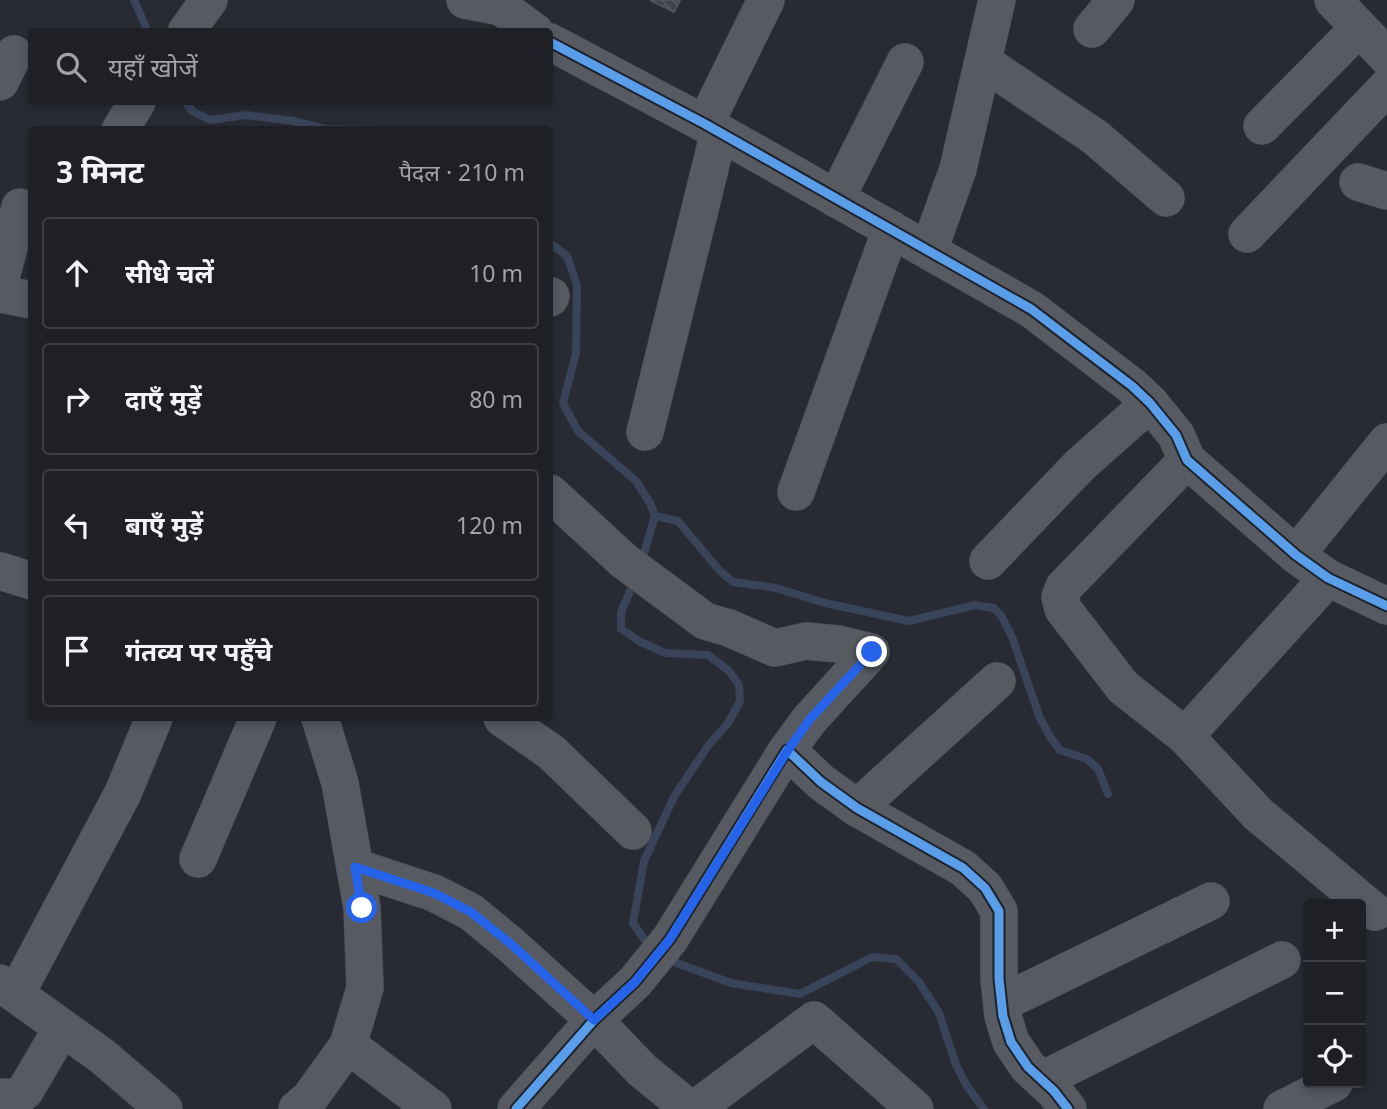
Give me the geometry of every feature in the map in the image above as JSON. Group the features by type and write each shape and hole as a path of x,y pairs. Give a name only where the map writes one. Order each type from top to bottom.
{"street":[{"path":"189,28 209,0"},
{"path":"465,0 500,3 530,28"},
{"path":"645,432 712,128 766,0"},
{"path":"929,250 958,169 997,0"},
{"path":"1092,29 1116,0"},
{"path":"1333,0 1387,57"},
{"path":"1262,126 1359,28"},
{"path":"553,44 712,128 1031,309 1132,386 1150,403 1175,435 1187,460 1297,555 1328,578 1387,606"},
{"path":"836,199 905,62"},
{"path":"983,62 1096,137 1166,198"},
{"path":"1247,234 1387,87"},
{"path":"122,126 135,105"},
{"path":"0,281 17,206"},
{"path":"796,492 891,229"},
{"path":"0,295 28,299"},
{"path":"988,561 1080,465 1150,403"},
{"path":"1297,555 1387,442"},
{"path":"1187,460 1064,587 1060,597 1063,609 1123,687 1185,736 1258,814 1375,912"},
{"path":"516,1109 594,1020 635,982 659,953 788,750 810,719 872,652 806,641 775,648 729,628 705,621 634,570 553,496"},
{"path":"0,571 28,580"},
{"path":"1185,736 1328,578"},
{"path":"857,808 997,681"},
{"path":"153,721 123,793 8,988 102,1056 164,1109"},
{"path":"198,859 257,721"},
{"path":"297,1109 309,1099 348,1045 365,988 362,908 340,783 321,721"},
{"path":"506,721 551,752 633,831"},
{"path":"788,750 821,782 857,808 963,868 985,888 999,911 1002,1003 1011,1042 1028,1068 1068,1109"},
{"path":"355,867 434,893 471,912 511,944 594,1020 642,1070 686,1106 699,1106 814,1020 915,1109"},
{"path":"1002,1003 1212,901"},
{"path":"1042,1080 1282,960"},
{"path":"0,1097 15,1098 24,1091 62,1028"},
{"path":"348,1045 433,1109"},
{"path":"1282,1109 1324,1088"}],"building":[{"path":"650,0 680,0 674,12"}],"waterway":[{"path":"134,0 146,28"},
{"path":"188,105 192,111 210,120 246,115 313,126"},
{"path":"553,245 567,256 577,285 576,353 563,403 578,431 636,481 650,503 655,516 641,563"},
{"path":"655,516 678,521 719,570 733,582 776,588 825,603 909,621 975,605 994,608 1012,637 1040,718 1051,738 1060,750 1087,759 1098,769 1108,794"},
{"path":"634,582 621,612 621,629 665,653 708,655 729,671 739,685 740,701 728,723 708,746 675,795 644,861 633,923 650,948"},
{"path":"666,959 731,983 800,994 872,957 896,959 919,982 939,1013 956,1065 984,1109"}],"cycle path":[{"path":"553,44 705,124 1031,309 1132,386 1176,435 1187,460 1296,555 1328,578 1387,606"},
{"path":"516,1109 594,1020 635,982 670,939 787,750 821,782 857,808 963,868 985,888 999,911 999,979 1003,1016 1011,1042 1028,1067 1054,1091 1068,1109"}],"route":[{"path":"362,908 355,867 434,893 471,912 511,944 594,1020 635,982 670,939 788,750 810,719 872,652"}]}
